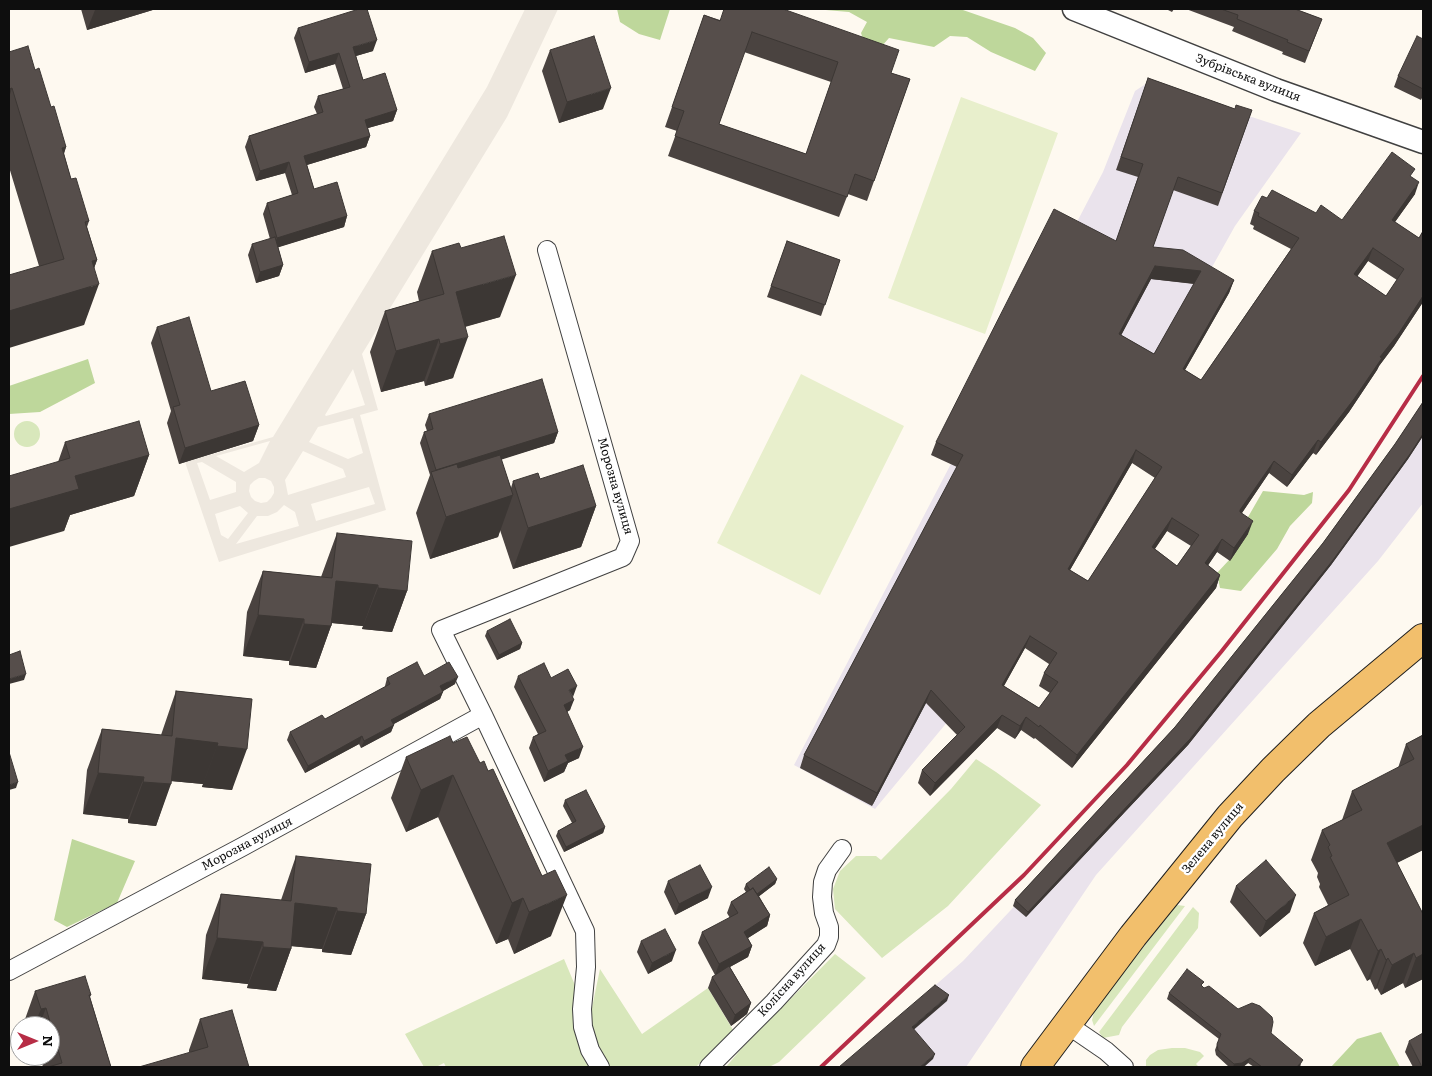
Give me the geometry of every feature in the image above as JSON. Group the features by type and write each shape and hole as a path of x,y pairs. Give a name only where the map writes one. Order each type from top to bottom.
{"main road":[{"name":"Зелена вулиця","path":"1035,1067 1133,936 1230,816 1272,770 1319,725 1423,638"}],"street":[{"name":"Зубрівська вулиця","path":"1074,9 1276,90 1423,142"},
{"name":"Морозна вулиця","path":"546,250 630,541 623,558 441,630 585,931 586,967 582,1009 590,1050 600,1067"},
{"name":"Морозна вулиця","path":"9,970 242,847 483,715"},
{"name":"Колісна вулиця","path":"709,1067 774,1002 826,945 829,937 829,927 824,913 823,882 827,870 842,850"},
{"path":"1068,1025 1106,1051 1124,1067"}],"shaded area":[{"path":"525,9 558,9 507,117 362,354 378,410 360,415 386,510 219,562 185,462 273,437 487,87","holes":["353,369 365,405 325,415","353,418 363,453 348,459 309,442 318,427","270,441 259,463 244,472 216,456","303,451 343,469 346,477 288,495 285,480","202,462 236,482 236,492 210,500 197,463","259,478 265,478 271,481 274,493 267,502 261,503 251,497 250,485","369,487 375,504 316,521 311,504","284,505 295,512 299,526 236,544 257,516 268,516 277,512","240,506 248,513 228,539 221,535 215,514"]},
{"path":"1147,83 1301,133 1235,226 978,685 875,809 794,765 1103,172 1135,91"},
{"path":"1423,406 1423,503 1378,561 1096,875 966,1067 842,1067 963,961 1178,732 1337,537"}],"green space":[{"path":"617,9 670,9 660,40 639,34 620,22"},
{"path":"814,9 960,9 1015,28 1033,38 1046,53 1035,71 991,52 967,37 950,36 934,47 889,38 874,55 864,42 861,33 867,22 849,12"},
{"path":"961,97 1058,133 985,334 888,298"},
{"path":"88,359 95,383 40,412 9,414 9,386"},
{"path":"801,374 904,426 820,595 717,543"},
{"path":"27,421 36,425 40,434 36,443 27,447 18,443 14,434 18,425"},
{"path":"1263,491 1304,495 1313,492 1312,503 1290,526 1277,549 1241,591 1220,588 1217,573 1230,559 1244,524"},
{"path":"976,759 1041,805 948,906 882,958 835,909 833,889 840,871 856,856 876,856 881,860 951,789"},
{"path":"72,839 135,861 117,903 67,927 54,920"},
{"path":"1177,905 1185,906 1094,1026 1092,1020 1095,1008"},
{"path":"1193,907 1199,913 1198,928 1122,1027 1119,1035 1103,1038 1099,1032"},
{"path":"835,954 866,978 779,1062 769,1067 726,1067 741,1049"},
{"path":"564,959 577,990 595,1067 446,1067 444,1063 436,1067 424,1067 405,1034"},
{"path":"600,969 642,1034 708,988 733,1030 696,1067 609,1067 594,1047 589,1022"},
{"path":"1381,1032 1400,1067 1331,1067 1357,1039"},
{"path":"1185,1048 1200,1052 1204,1056 1196,1064 1199,1067 1146,1067 1146,1060 1150,1055 1158,1050"}],"building":[{"path":"359,9 367,9 377,40 353,47 363,80 385,73 397,110 365,120 370,136 304,156 314,189 337,182 347,216 277,238 267,203 298,193 289,162 260,171 249,136 323,112 318,96 350,87 339,53 309,62 298,28"},
{"path":"724,9 783,9 899,50 891,73 910,79 874,181 855,174 847,197 675,136 684,111 672,107 704,15 720,21","holes":["752,32 838,62 806,154 719,124"]},
{"path":"1221,9 1295,9 1322,19 1309,51 1287,42 1288,40 1237,19 1238,15"},
{"path":"594,36 611,88 567,102 550,50"},
{"path":"1417,36 1423,39 1423,89 1398,76"},
{"path":"28,46 35,70 39,68 51,107 54,106 66,147 62,148 71,179 76,178 89,221 85,222 97,260 92,261 99,284 9,311 9,275 64,259 12,88 9,89 9,52"},
{"path":"1148,78 1235,109 1236,105 1252,110 1222,193 1178,177 1153,247 1183,250 1234,280 1183,369 1201,380 1299,238 1258,216 1259,213 1254,211 1262,196 1267,198 1272,190 1316,213 1321,205 1342,220 1392,152 1415,169 1410,176 1419,182 1392,220 1419,238 1423,231 1423,296 1399,333 1380,357 1382,358 1354,399 1321,442 1318,440 1292,475 1274,461 1240,510 1240,512 1253,521 1234,548 1222,539 1205,563 1220,575 1077,755 1040,725 1039,727 1026,717 1020,726 1002,715 935,783 922,770 965,727 931,690 877,793 804,755 963,455 936,442 1054,209 1116,241 1143,164 1121,157","holes":["1373,248 1404,269 1386,296 1354,274","1155,266 1201,271 1154,354 1119,334","1136,450 1162,467 1088,581 1068,569","1172,518 1199,535 1177,566 1152,547","1030,636 1057,653 1044,673 1058,682 1039,708 1002,685"]},
{"path":"504,236 516,275 456,292 468,337 440,344 439,339 396,351 385,311 444,294 432,251 459,243 461,248"},
{"path":"275,237 283,265 260,272 252,244"},
{"path":"787,241 840,260 825,305 771,286"},
{"path":"189,317 211,391 245,381 259,425 185,448 173,407 180,405 157,327"},
{"path":"542,379 558,432 436,470 424,432 433,429 429,414"},
{"path":"1423,402 1423,434 1333,560 1190,739 1028,912 1015,900 1175,727 1323,543"},
{"path":"139,421 149,455 75,476 79,489 9,509 9,476 70,458 65,442"},
{"path":"500,455 513,495 446,517 431,472 457,464 458,468"},
{"path":"583,465 596,506 528,528 513,481 538,473 540,479"},
{"path":"337,533 412,541 407,591 378,588 378,585 336,581 331,626 304,624 304,619 258,615 263,571 332,578"},
{"path":"510,619 522,643 499,655 487,631"},
{"path":"20,651 26,674 9,679 9,655"},
{"path":"417,662 424,676 449,662 458,677 440,686 443,692 391,720 394,725 364,741 362,736 308,766 290,732 322,715 325,719 390,684 387,678"},
{"path":"544,663 551,678 568,669 577,686 569,690 574,700 564,705 583,747 565,755 568,761 548,771 533,737 546,731 518,676"},
{"path":"176,691 252,699 247,749 217,746 218,743 176,738 171,784 143,782 144,777 98,773 102,729 172,736"},
{"path":"1423,735 1423,825 1387,843 1423,914 1423,954 1416,958 1414,953 1392,965 1388,958 1386,960 1381,949 1378,951 1361,919 1326,937 1314,913 1349,895 1330,857 1332,856 1328,847 1330,845 1322,830 1362,810 1352,791 1414,759 1406,744"},
{"path":"450,736 453,743 467,737 480,763 484,761 488,771 493,769 542,876 555,870 567,895 529,912 523,898 512,903 453,775 421,790 406,757"},
{"path":"9,752 18,782 9,785"},
{"path":"586,790 605,827 566,847 558,831 576,821 565,800"},
{"path":"296,856 371,864 366,914 295,903 291,949 263,947 263,942 217,938 221,894 291,901"},
{"path":"1266,860 1296,895 1266,921 1236,886"},
{"path":"700,865 712,887 679,904 668,881"},
{"path":"769,867 777,879 757,894 753,888 750,890 746,884"},
{"path":"753,888 770,915 744,932 752,946 719,964 702,932 738,913 731,902"},
{"path":"665,929 676,950 652,963 641,941"},
{"path":"729,966 751,1003 735,1015 712,977"},
{"path":"1187,969 1204,982 1201,985 1204,988 1209,986 1238,1009 1252,1003 1260,1006 1272,1017 1271,1033 1303,1060 1297,1067 1262,1067 1250,1058 1242,1063 1234,1064 1218,1050 1217,1044 1221,1034 1169,993"},
{"path":"85,976 111,1067 48,1067 60,1066 62,1063 60,1056 60,1016 48,1016 46,1008 41,1009 35,991"},
{"path":"935,985 949,995 912,1027 935,1054 920,1067 839,1067"},
{"path":"232,1010 249,1067 139,1067 208,1047 200,1019"},
{"path":"1423,1033 1423,1067 1422,1067 1409,1041"}],"railway":[{"path":"821,1067 1024,875 1127,765 1221,652 1349,490 1423,376"}]}
